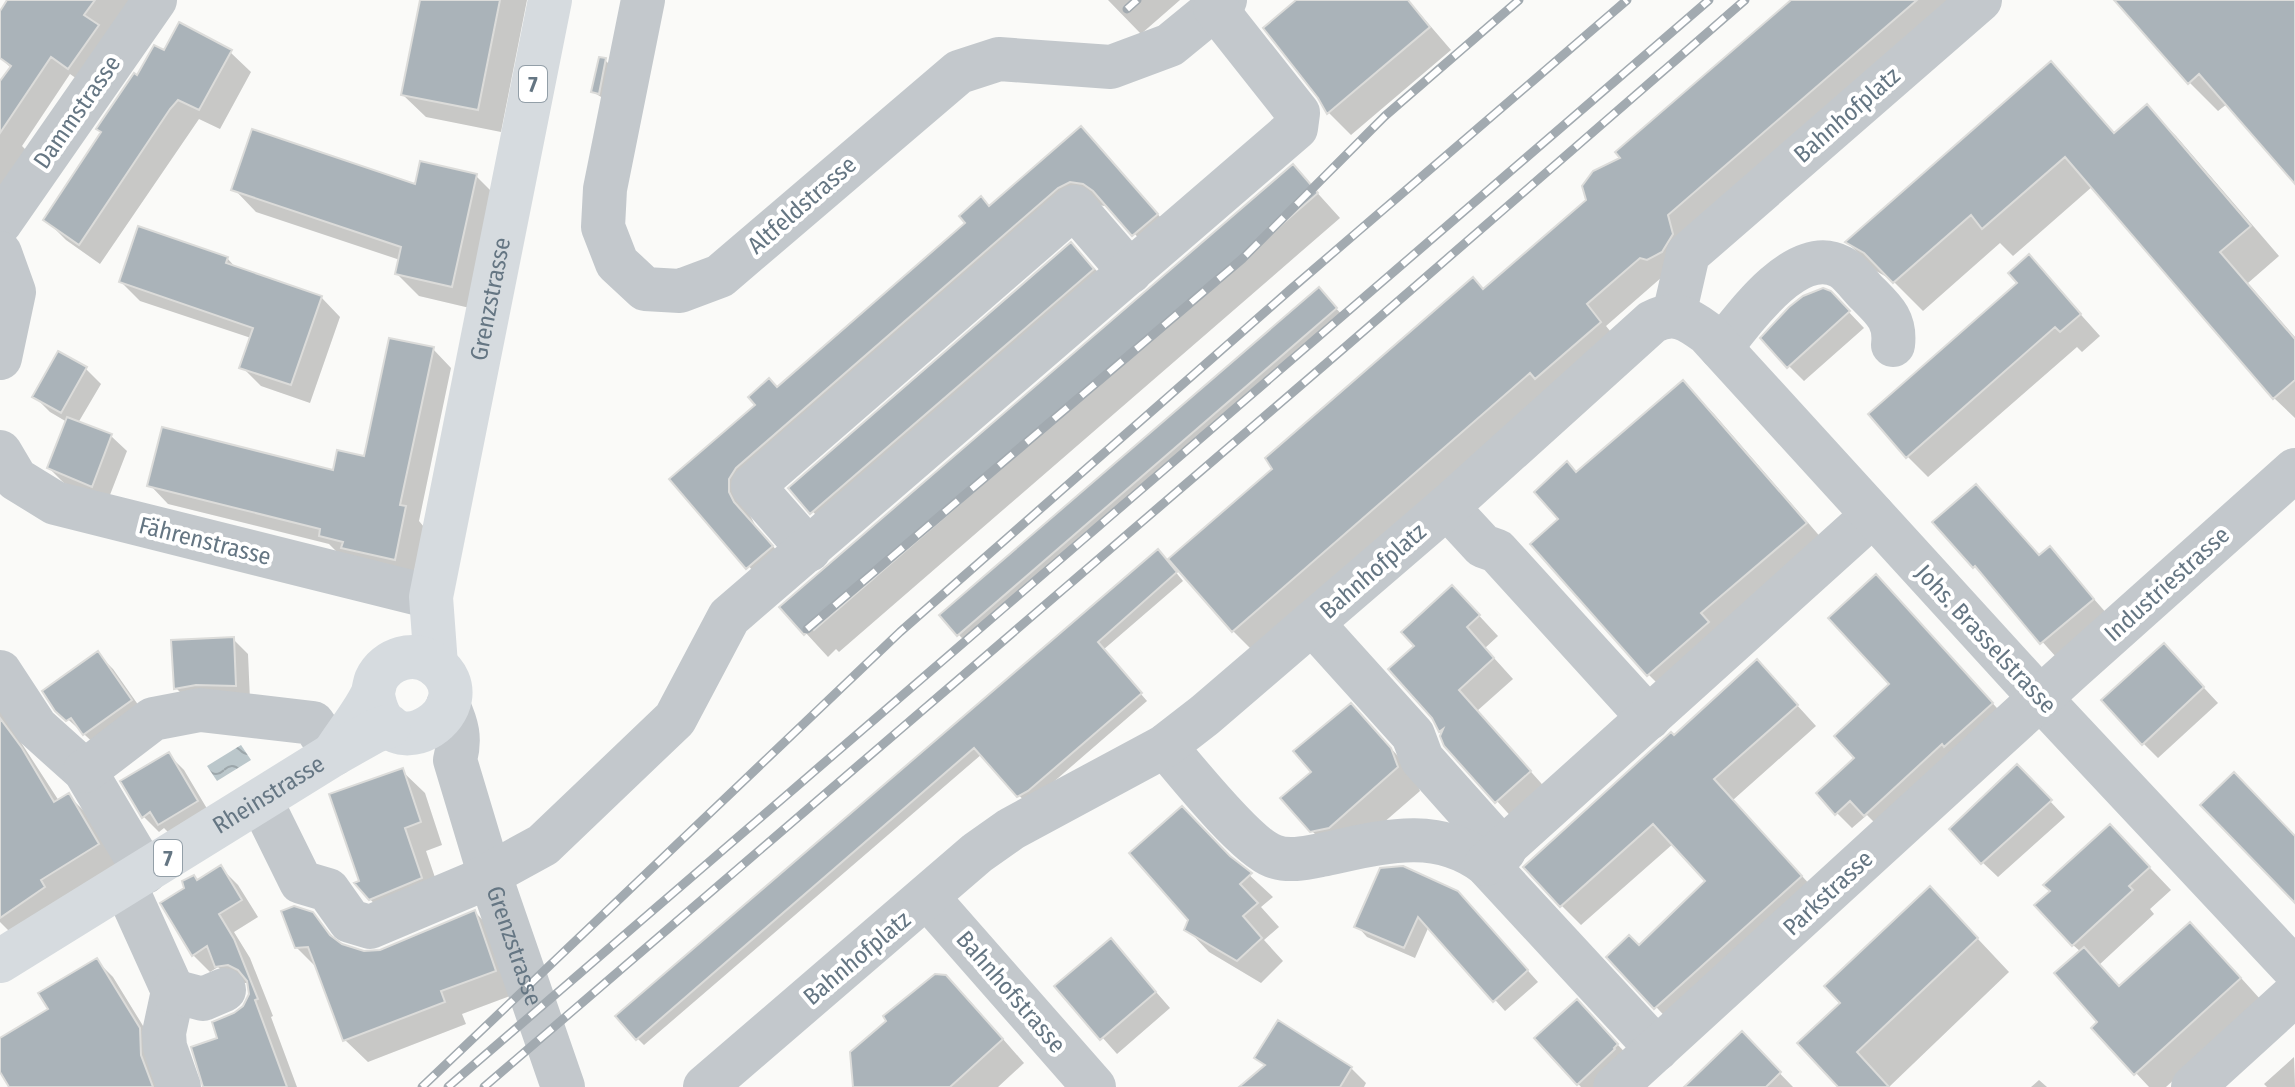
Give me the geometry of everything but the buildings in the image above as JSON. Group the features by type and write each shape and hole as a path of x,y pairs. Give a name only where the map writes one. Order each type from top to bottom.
{"main road":[{"name":"Grenzstrasse","path":"409,698 550,0"},
{"name":"Rheinstrasse","path":"0,961 261,801 334,754 409,698"}],"street":[{"name":"Dammstrasse","path":"0,223 155,0"},
{"name":"Altfeldstrasse","path":"643,0 605,189 603,227 617,263 645,289 680,291 720,276 959,72 999,59 1111,67 1170,45 1220,4"},
{"name":"Bahnhofplatz","path":"705,1087 977,853 1011,829 1165,746 1447,507 1652,322 1674,315 1688,254 1980,0"},
{"path":"261,801 301,882 328,890 350,921 370,927 472,884 543,845 675,719 729,617 1296,128 1298,113 1220,4"},
{"path":"809,550 753,486 1074,207 1130,272"},
{"path":"0,253 14,292 0,358"},
{"path":"1721,348 1765,292 1807,267 1826,262 1841,267 1888,313 1895,329 1893,345"},
{"name":"Johs. Brasselstrasse","path":"1674,315 1692,322 1721,348 2040,698 2295,970"},
{"name":"Industriestrasse","path":"2040,698 2295,470"},
{"name":"Fährenstrasse","path":"5,476 55,503 431,597"},
{"path":"1447,507 1483,546 1497,551 1649,718"},
{"path":"1495,858 1873,515"},
{"path":"1312,623 1413,735 1422,759 1658,1074"},
{"path":"0,672 36,727 85,771 135,879 173,991 164,1033 165,1047 179,1087"},
{"name":"Grenzstrasse","path":"409,698 455,760 489,873 563,1087"},
{"name":"Parkstrasse","path":"1615,1087 1658,1074 2040,698"},
{"path":"85,771 153,719 200,710 313,723 334,754"},
{"path":"1165,746 1253,843 1273,856 1294,859 1399,839 1440,842 1495,858"},
{"name":"Bahnhofstrasse","path":"927,897 1094,1087"},
{"path":"173,991 203,999 224,990"},
{"path":"2193,1087 2295,994"}],"water":[{"path":"241,745 251,760 217,781 207,766"}],"railway":[{"path":"1127,9 1137,0"},
{"path":"807,629 1242,259 1385,116 1519,0"},
{"path":"422,1087 900,632 1627,0"},
{"path":"448,1087 1709,0"},
{"path":"484,1087 1745,0"}]}
